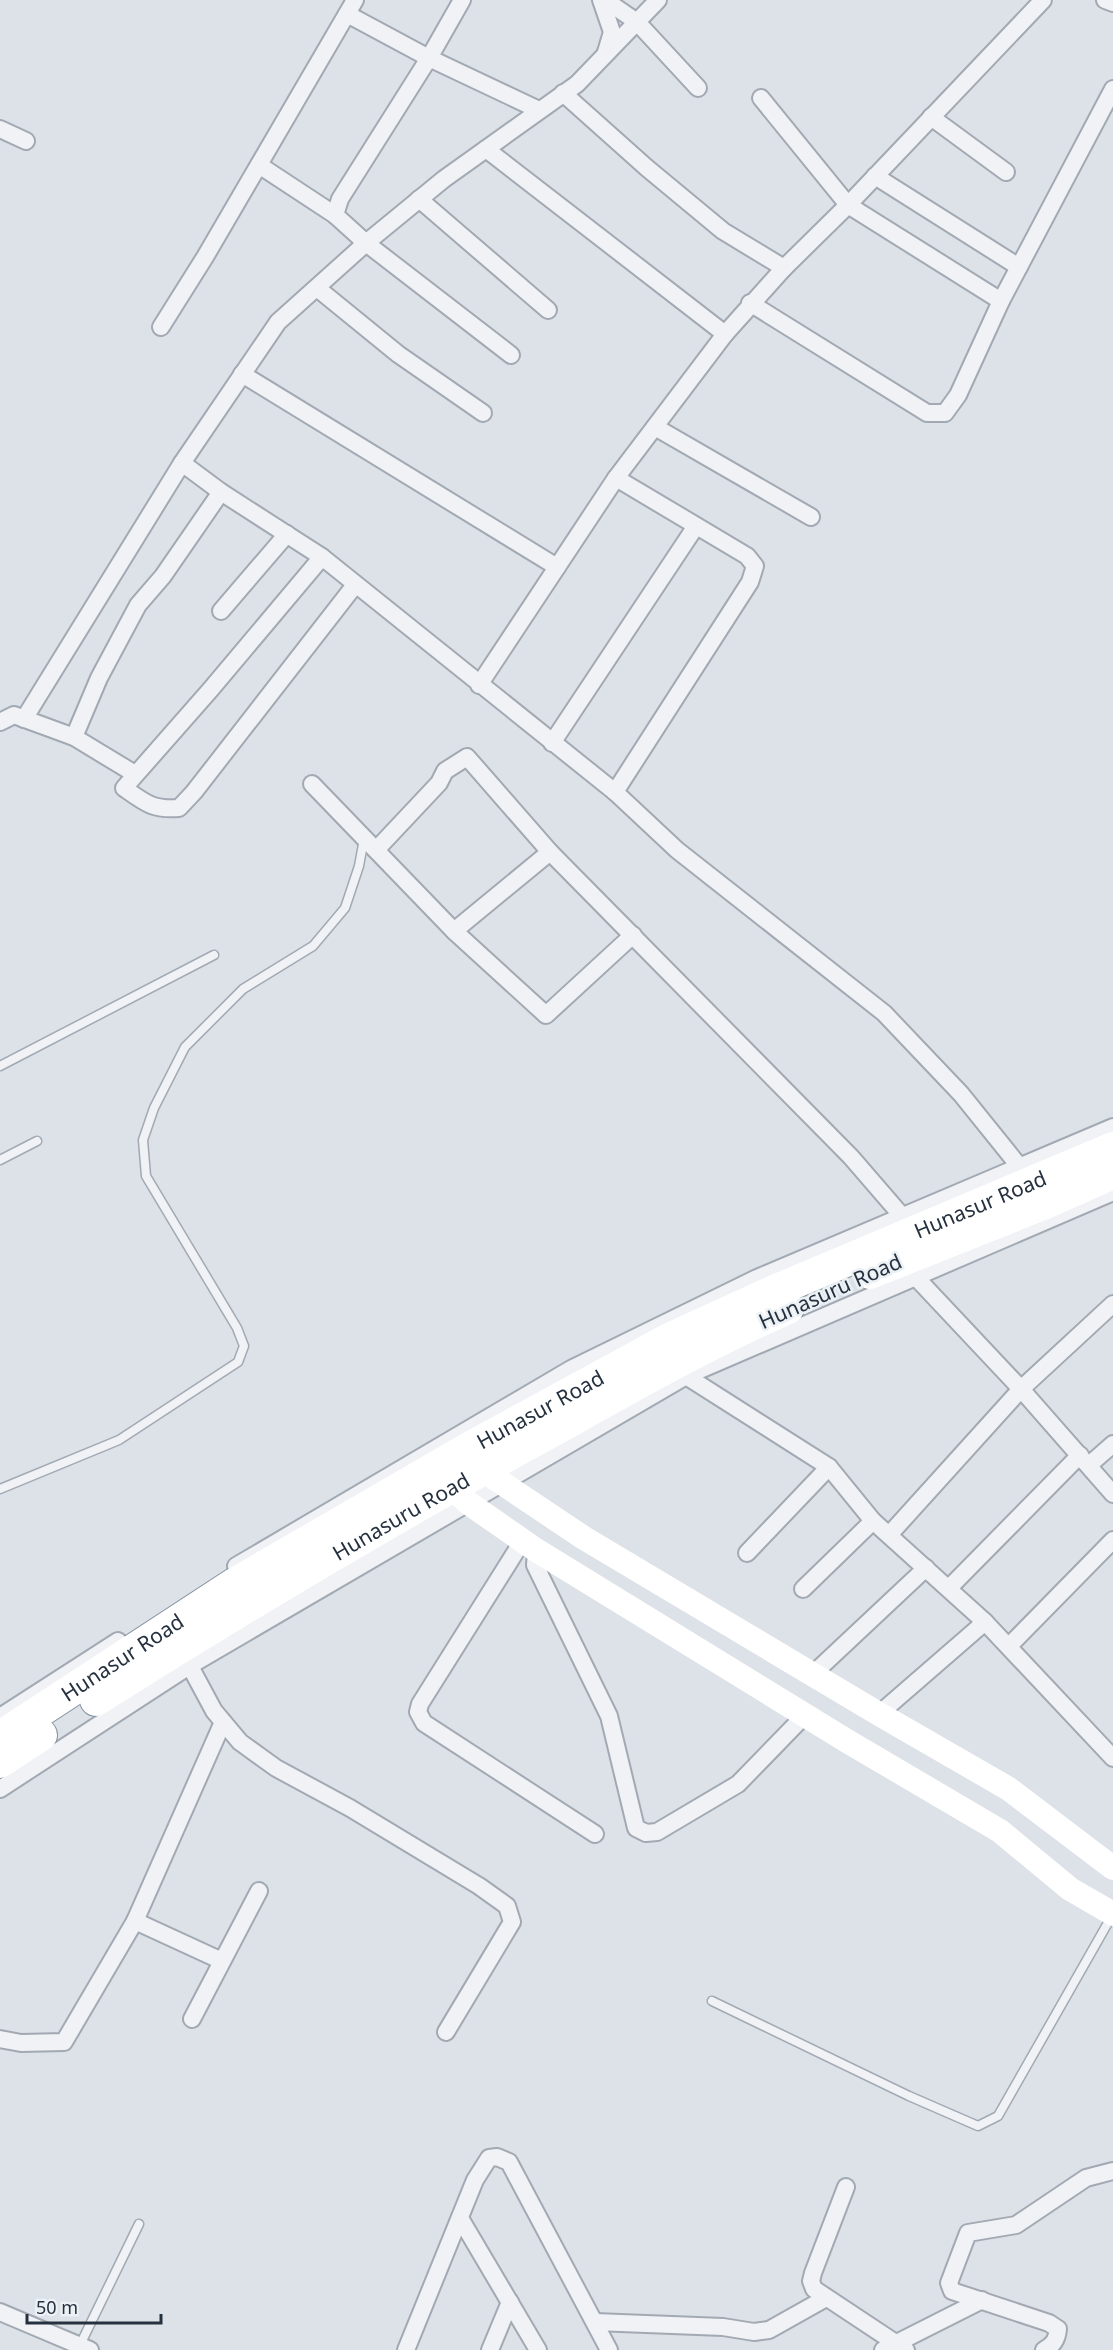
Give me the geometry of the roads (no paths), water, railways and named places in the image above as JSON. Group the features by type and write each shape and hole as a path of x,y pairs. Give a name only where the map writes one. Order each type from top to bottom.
{"highway":[{"name":"Hunasur Road","path":"0,1737 236,1583 469,1475 669,1339 772,1292 911,1247 1027,1175 1113,1148"},
{"name":"Hunasuru Road","path":"0,1761 184,1657 249,1604 469,1475 683,1368 780,1311 911,1247 1109,1188"}],"street":[{"path":"335,216 344,191 429,58 462,0"},
{"path":"603,0 637,22 698,88"},
{"path":"603,0 612,32 605,56"},
{"path":"24,719 182,463 278,322 419,199 577,84 658,0"},
{"path":"479,685 616,478 724,334 750,303 848,205 1043,0"},
{"path":"1105,0 1113,3"},
{"path":"161,327 351,7 429,58 539,110"},
{"path":"750,303 927,413 945,413 958,395 1001,302 1113,89"},
{"path":"563,93 647,168 723,231 784,268"},
{"path":"761,98 848,205 1001,302"},
{"path":"931,117 1006,172"},
{"path":"0,129 26,141"},
{"path":"486,149 724,334"},
{"path":"259,165 335,216 366,243 511,355"},
{"path":"875,176 1019,267"},
{"path":"419,199 548,310"},
{"path":"317,288 398,354 483,413"},
{"path":"242,374 557,567"},
{"path":"654,427 811,518"},
{"path":"182,463 221,492 322,557 615,792 677,850 884,1013 962,1094 1027,1175 1113,1127"},
{"path":"615,792 750,582 755,566 747,556 616,478"},
{"path":"74,737 99,678 138,605 163,576 221,492"},
{"path":"552,743 696,526"},
{"path":"221,611 287,534"},
{"path":"322,557 124,788 148,805 161,809 179,808 194,792 355,585"},
{"path":"0,722 14,715 74,737 135,774"},
{"path":"370,844 439,783 445,771 467,757 550,852 851,1157 911,1247 1021,1389 1113,1494"},
{"path":"312,784 454,931 546,1015 633,935"},
{"path":"454,931 550,852"},
{"path":"0,1717 260,1550 571,1369 757,1278 911,1247"},
{"path":"889,1536 1021,1389 1113,1304"},
{"path":"683,1368 829,1467 873,1521 985,1622 1113,1758"},
{"path":"949,1588 1084,1460 1113,1444"},
{"path":"747,1553 829,1467"},
{"path":"469,1475 529,1545 1000,1831 1070,1889 1113,1914"},
{"path":"469,1475 584,1538 879,1714 1010,1789 1113,1868"},
{"path":"803,1589 873,1521"},
{"path":"1009,1646 1113,1540"},
{"path":"529,1545 535,1565 609,1716 636,1827 646,1833 657,1832 738,1784 806,1714"},
{"path":"529,1545 420,1704 418,1712 424,1723 595,1834"},
{"path":"813,1674 926,1568"},
{"path":"879,1714 985,1622"},
{"path":"0,1789 184,1657 214,1711 240,1742 276,1768 350,1808 479,1886 507,1906 512,1922 446,2032"},
{"path":"0,2039 21,2043 64,2042 135,1921 223,1722"},
{"path":"192,2019 259,1891"},
{"path":"135,1921 222,1961"},
{"path":"406,2350 476,2180 489,2158 497,2157 509,2162 609,2350"},
{"path":"1044,2350 1052,2345 1057,2337 1058,2329 1049,2323 952,2291 949,2283 968,2233 1016,2225 1086,2178 1113,2170"},
{"path":"846,2187 813,2273 814,2289 895,2348 982,2300"},
{"path":"460,2218 538,2350"},
{"path":"595,2322 723,2327 754,2332 769,2330 826,2298"},
{"path":"490,2350 510,2302"},
{"path":"0,2312 82,2348"}],"lane":[{"path":"0,1489 119,1440 238,1362 244,1346 237,1328 146,1176 143,1140 154,1108 185,1047 243,989 313,946 345,908 359,866 370,844"},
{"path":"0,1066 214,955"},
{"path":"0,1160 37,1141"},
{"path":"712,2001 909,2096 978,2126 998,2116 1113,1914"},
{"path":"82,2348 139,2224"}]}
